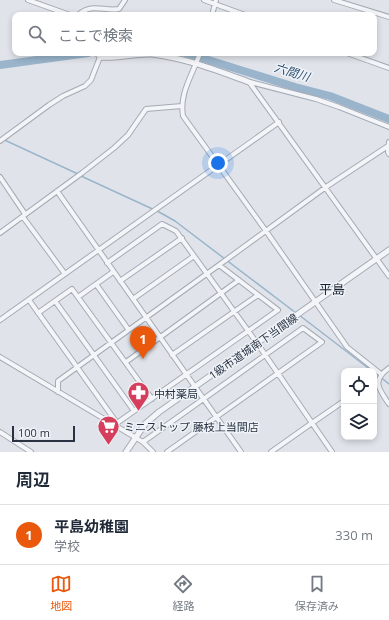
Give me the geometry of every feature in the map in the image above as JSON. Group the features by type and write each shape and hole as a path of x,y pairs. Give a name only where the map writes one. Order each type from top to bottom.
{"street":[{"path":"28,0 62,12"},
{"path":"81,12 93,8 119,9 125,0"},
{"path":"204,0 216,2 238,12"},
{"path":"334,0 373,12"},
{"path":"213,12 216,2"},
{"path":"377,13 389,17"},
{"path":"0,141 49,105 63,96 85,86 90,80 98,56"},
{"path":"165,56 197,62 249,82 316,99 389,127"},
{"path":"199,56 186,85 182,106 185,121 266,231 347,347 381,374"},
{"path":"356,56 389,68"},
{"path":"249,82 389,276"},
{"path":"0,233 76,178 128,135 146,109 182,106"},
{"path":"0,320 279,122"},
{"path":"58,392 58,381 76,367 388,144"},
{"path":"388,144 389,154"},
{"path":"0,177 24,215 65,274"},
{"path":"57,191 241,452"},
{"path":"107,263 162,224 176,231 257,343 332,452"},
{"path":"120,281 182,238"},
{"name":"1級市道城南下当間線","path":"126,452 150,418 389,250"},
{"path":"133,299 194,256"},
{"path":"116,424 278,310 219,265"},
{"path":"78,296 113,272"},
{"path":"126,362 239,280"},
{"path":"96,284 128,329"},
{"path":"38,313 72,289 152,399"},
{"path":"172,355 258,295"},
{"path":"29,300 116,424"},
{"path":"55,301 134,411"},
{"path":"143,442 303,328 322,342 167,452"},
{"path":"0,357 58,392 116,424 143,442 153,452"},
{"path":"377,381 381,374 389,368"},
{"path":"377,386 389,404"},
{"path":"272,452 341,403"},
{"path":"0,432 32,452"}],"waterway":[{"name":"六間川","path":"0,65 66,56"},
{"name":"六間川","path":"196,56 295,87 330,96 389,119"},
{"path":"0,138 78,174"},
{"path":"81,176 159,212 175,221 296,313"},
{"path":"299,315 368,368"},
{"path":"377,374 389,384"}],"place":[{"name":"平島幼稚園","path":"143,359"},
{"name":"中村薬局","path":"138,412"},
{"name":"ミニストップ 藤枝上当間店","path":"109,446"}],"district":[{"name":"平島","path":"332,289"}]}
